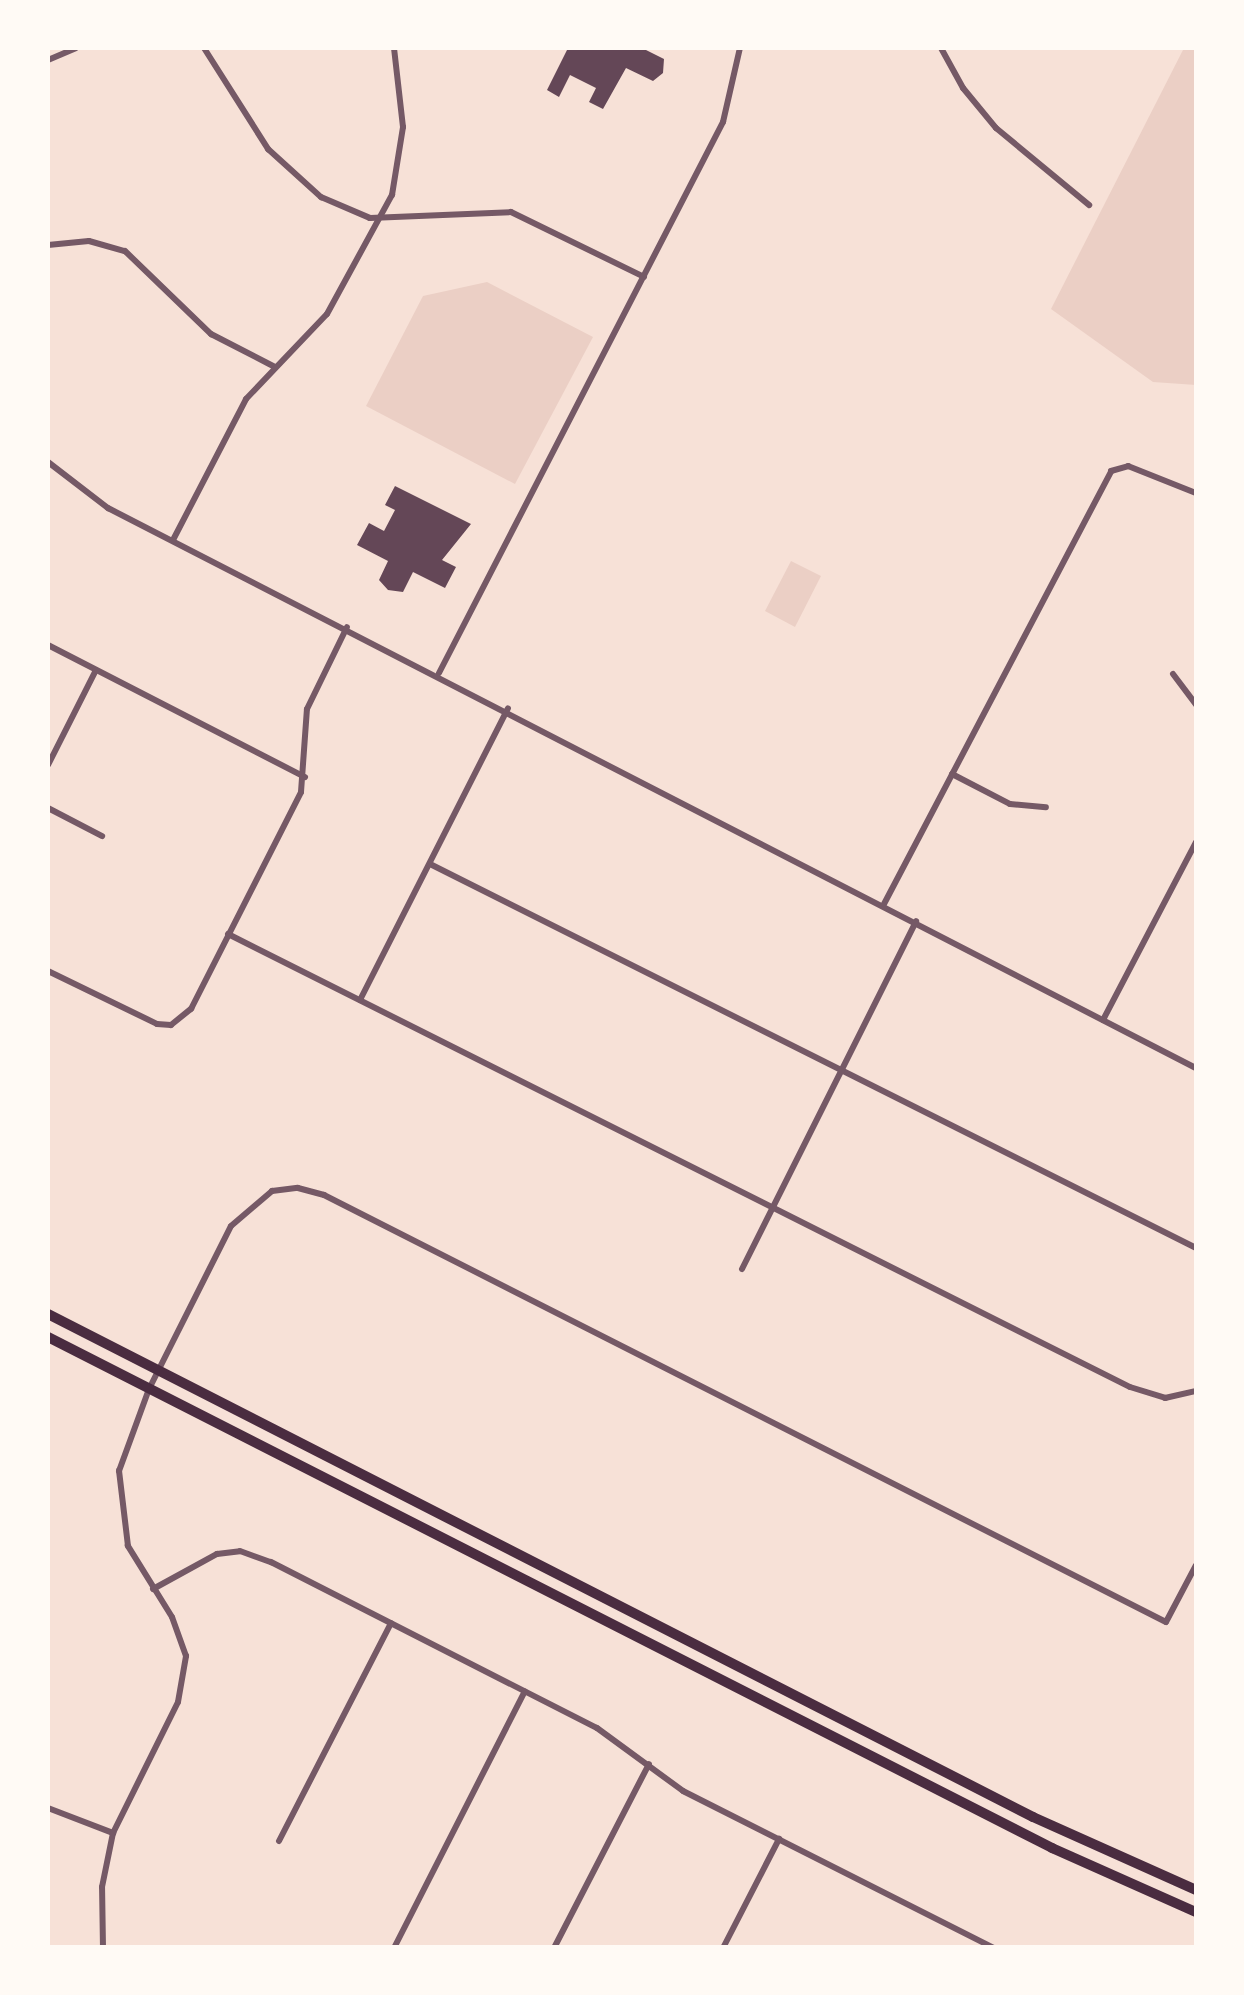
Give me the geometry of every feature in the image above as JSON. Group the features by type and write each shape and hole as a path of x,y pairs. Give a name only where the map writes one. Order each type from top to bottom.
{"main road":[{"path":"48,1314 987,1793 1196,1890"},
{"path":"48,1337 1052,1848 1196,1912"}],"street":[{"path":"48,60 76,48"},
{"path":"204,48 236,105 294,177 360,216 511,212 644,278"},
{"path":"172,540 246,399 327,314 382,218 402,149 394,48"},
{"path":"439,673 723,122 740,48"},
{"path":"942,48 963,88 996,128 1089,205"},
{"path":"48,245 89,240 125,250 211,334 274,367"},
{"path":"48,462 86,495 508,708 1196,1068"},
{"path":"884,904 1096,494 1118,465 1196,493"},
{"path":"48,971 144,1020 171,1025 191,1008 306,777 308,710 348,627"},
{"path":"48,645 306,777"},
{"path":"48,765 96,670"},
{"path":"1173,674 1196,705"},
{"path":"360,1000 508,708"},
{"path":"952,774 1010,804 1046,807"},
{"path":"48,808 102,836"},
{"path":"1103,1020 1196,842"},
{"path":"430,864 1196,1248"},
{"path":"742,1269 916,921"},
{"path":"228,934 1147,1394 1196,1391"},
{"path":"103,1948 102,1887 113,1833 185,1678 181,1637 128,1546 118,1496 126,1446 148,1389 238,1216 272,1192 307,1189 1166,1622 1196,1565"},
{"path":"153,1588 194,1564 240,1552 391,1622 526,1691 649,1764 684,1791 994,1948"},
{"path":"279,1841 391,1622"},
{"path":"394,1948 526,1691"},
{"path":"554,1948 649,1764"},
{"path":"48,1808 113,1833"},
{"path":"724,1948 779,1840"}],"shaded area":[{"path":"1184,48 1196,48 1196,385 1153,382 1051,309"},
{"path":"487,282 593,337 515,484 366,406 423,296"},
{"path":"791,561 821,576 795,627 765,611"}],"building":[{"path":"568,48 642,48 664,59 663,73 653,81 626,68 603,109 589,102 596,88 570,75 559,97 547,90"},
{"path":"395,486 471,524 442,560 456,567 445,588 413,572 403,592 388,590 379,580 388,561 357,545 369,523 384,531 395,510 385,505"}]}
